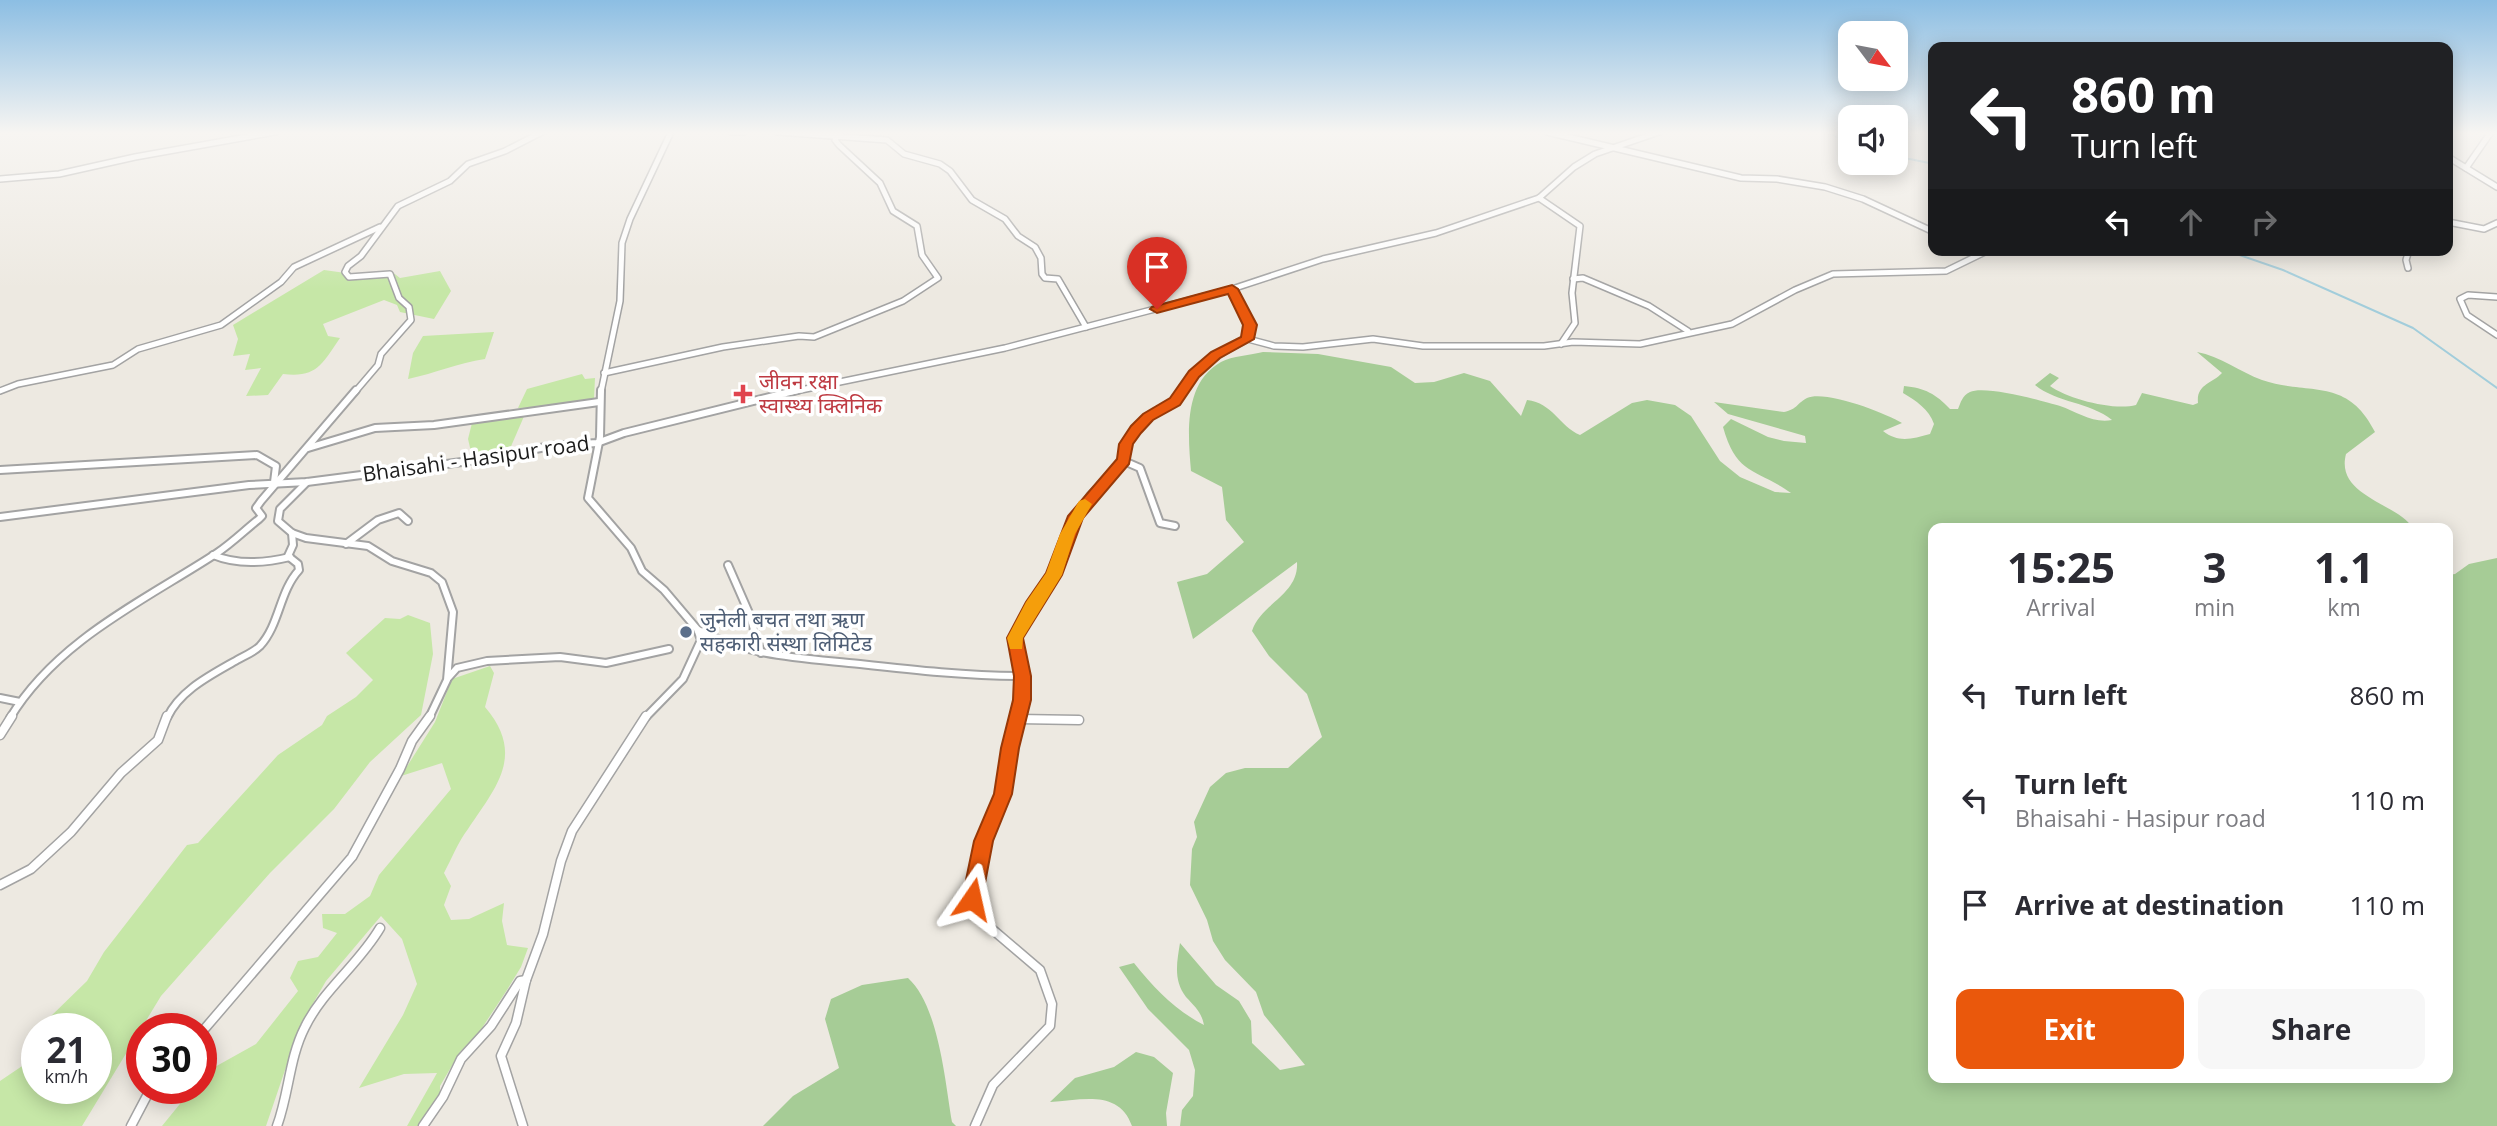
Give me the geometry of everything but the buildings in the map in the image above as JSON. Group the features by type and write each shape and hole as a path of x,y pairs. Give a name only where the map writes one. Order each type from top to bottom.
{"street":[{"path":"0,735 20,702 57,661 121,612 213,555 262,516 256,508 274,484 378,365 381,354 411,320 409,307 399,298 390,274 349,277 345,272 348,265 361,256 398,206 443,185"},
{"path":"523,1126 500,1056 516,1023 526,980 543,934 561,861 572,831 646,716 683,679 701,640 697,629 664,590 642,572 631,548 588,498 597,443 603,432 603,414 598,402 620,301 620,269 626,230 647,185"},
{"path":"604,373 723,347 799,336 814,337 903,301 938,278 930,272 921,255 917,226 893,211 881,185"},
{"path":"961,185 969,198 985,210 1002,216 1012,224 1017,235 1032,243 1043,266 1042,274 1045,278 1058,279 1065,286 1068,298 1086,327"},
{"name":"Bhaisahi - Hasipur road","path":"0,517 307,482 485,459 551,446 597,443 624,433 766,397 854,377 974,355 1232,289 1323,259 1446,230 1539,198 1555,185"},
{"path":"1810,185 1863,199 1928,229"},
{"path":"1539,198 1580,226 1572,293 1575,323 1561,345"},
{"path":"2453,223 2484,229 2497,223"},
{"path":"0,391 18,384 113,365 138,349 221,325 281,282 294,267 381,226"},
{"path":"975,1126 993,1085 1050,1026 1052,1004 1040,970 979,918 973,909 972,899 983,841 1003,794 1010,748 1018,719 1023,676 1015,638 1032,606 1054,575 1076,516 1124,461 1126,444 1148,417 1175,402 1194,374 1215,355 1248,339 1274,346 1311,347 1373,339 1423,346 1561,345 1573,342 1640,344 1732,324 1795,290 1833,274 1946,271 1980,256"},
{"path":"2407,256 2408,268"},
{"path":"1573,279 1583,278 1649,306 1690,332"},
{"path":"1232,289 1250,325 1248,339"},
{"path":"2497,297 2468,295 2460,299 2459,306 2462,312 2473,317 2480,326 2497,335"},
{"path":"307,448 375,428 434,425 598,402"},
{"path":"0,470 257,455 276,466 274,484"},
{"path":"1124,461 1140,468 1160,523 1175,526"},
{"path":"307,482 280,509 278,521 292,533 368,546 392,561 431,573 442,582 453,612 447,680"},
{"path":"346,544 387,515 399,513 408,521"},
{"path":"290,557 292,533"},
{"path":"213,555 230,562 280,560 290,557"},
{"path":"0,885 31,869 71,832 121,773 158,740 168,713 184,694 203,679 259,647 277,619 289,581 299,570 298,564 290,557"},
{"path":"728,565 749,613 761,653"},
{"path":"697,629 717,640 761,653 975,676 1023,676"},
{"path":"217,1014 352,858 412,741 427,722 447,680 457,668 487,661 560,657 606,663 669,649"},
{"path":"0,698 20,702"},
{"path":"1018,719 1079,720"},
{"path":"277,1126 291,1062 312,1013 369,950 380,928"},
{"path":"423,1126 443,1097 461,1059 491,1026 520,981 526,980"},
{"path":"131,1126 143,1104"}],"green space":[{"path":"324,270 360,275 391,271 400,278 440,271 451,291 434,319 400,312 397,305 384,300 323,324 328,336 340,338 318,367 304,374 283,374 268,395 246,396 261,368 245,370 250,354 233,356 238,339 233,325"},
{"path":"494,332 485,359 408,379 413,353 423,336"},
{"path":"1263,352 1318,354 1391,367 1415,383 1434,382 1464,373 1490,381 1521,416 1527,400 1536,402 1580,435 1632,403 1647,400 1675,405 1691,416 1720,461 1740,477 1775,492 1791,493 1741,463 1728,443 1723,427 1731,419 1768,437 1784,441 1806,443 1805,436 1728,414 1714,402 1784,412 1807,398 1827,397 1869,409 1902,423 1883,431 1905,439 1930,434 1934,424 1917,402 1903,393 1904,386 1930,393 1950,409 1958,409 1963,397 1977,390 2014,394 2105,421 2112,420 2094,409 2053,396 2035,385 2050,373 2059,378 2050,386 2092,403 2136,405 2142,393 2193,405 2198,403 2202,388 2222,373 2197,352 2214,357 2262,380 2326,391 2352,402 2364,414 2375,432 2346,454 2345,468 2350,480 2358,489 2409,523 1928,523 1928,1083 2453,1083 2453,574 2469,564 2497,558 2497,1126 1180,1126 1182,1110 1193,1096 1195,1070 1189,1050 1148,1009 1119,967 1134,963 1166,998 1204,1025 1179,984 1177,971 1180,943 1216,985 1239,1001 1251,1021 1252,1043 1280,1070 1305,1065 1264,1015 1256,992 1225,960 1213,941 1207,920 1190,885 1192,849 1197,837 1194,822 1210,787 1226,773 1245,768 1288,768 1322,737 1307,694 1269,656 1252,631 1263,613 1292,583 1297,562 1193,639 1177,582 1207,574 1244,542 1226,520 1222,487 1191,471 1189,442 1191,411 1200,383 1209,371 1221,362"},
{"path":"582,374 585,379 595,378 594,399 552,407 518,408 527,389"},
{"path":"525,414 509,451 472,456 468,439 472,423"},
{"path":"408,615 430,623 433,654 421,715 370,762 334,809 270,873 161,996 151,1013 126,1013 126,1054 112,1077 112,1013 54,1013 87,981 104,952 187,845 198,843 278,755 322,725 327,716 356,697 373,680 346,653 385,618 400,619"},
{"path":"490,666 494,673 485,707 504,740 505,756 496,785 461,839 444,873 451,886 444,905 451,920 469,919 504,903 502,921 507,945 528,948 521,967 507,990 480,1031 460,1052 440,1086 440,1096 421,1126 407,1126 437,1073 404,1074 359,1088 403,1015 417,984 402,939 381,916 326,981 300,1026 266,1126 162,1126 180,1104 217,1104 217,1066 256,1044 298,991 290,978 298,961 318,957 337,933 323,928 322,914 345,914 370,896 379,875 451,789 442,763 401,776 435,722 452,679"},
{"path":"908,978 919,991 934,1025 952,1122 956,1126 763,1126 793,1096 839,1068 825,1019 831,999 862,985"},
{"path":"1136,1052 1154,1057 1173,1073 1166,1113 1167,1126 1132,1126 1118,1106 1098,1099 1050,1102 1075,1078 1114,1067"},
{"path":"21,1067 21,1104 95,1104 82,1126 0,1126 0,1081"}],"waterway":[{"path":"2242,256 2283,270 2413,328 2497,388"}],"slow traffic":[{"path":"1016,645 1015,638 1032,606 1054,575 1068,534 1085,504"}],"place":[{"name":"जीवन रक्षा स्वास्थ्य क्लिनिक","path":"743,394"},
{"name":"जुनेली बचत तथा ऋण सहकारी संस्था लिमिटेड","path":"686,632"}],"route":[{"path":"972,899 983,841 1003,794 1010,748 1022,700 1023,676 1015,638 1032,606 1054,575 1076,516 1090,496 1124,461 1126,444 1136,430 1148,417 1175,402 1194,374 1215,355 1248,339 1250,325 1232,289 1157,309"}]}
